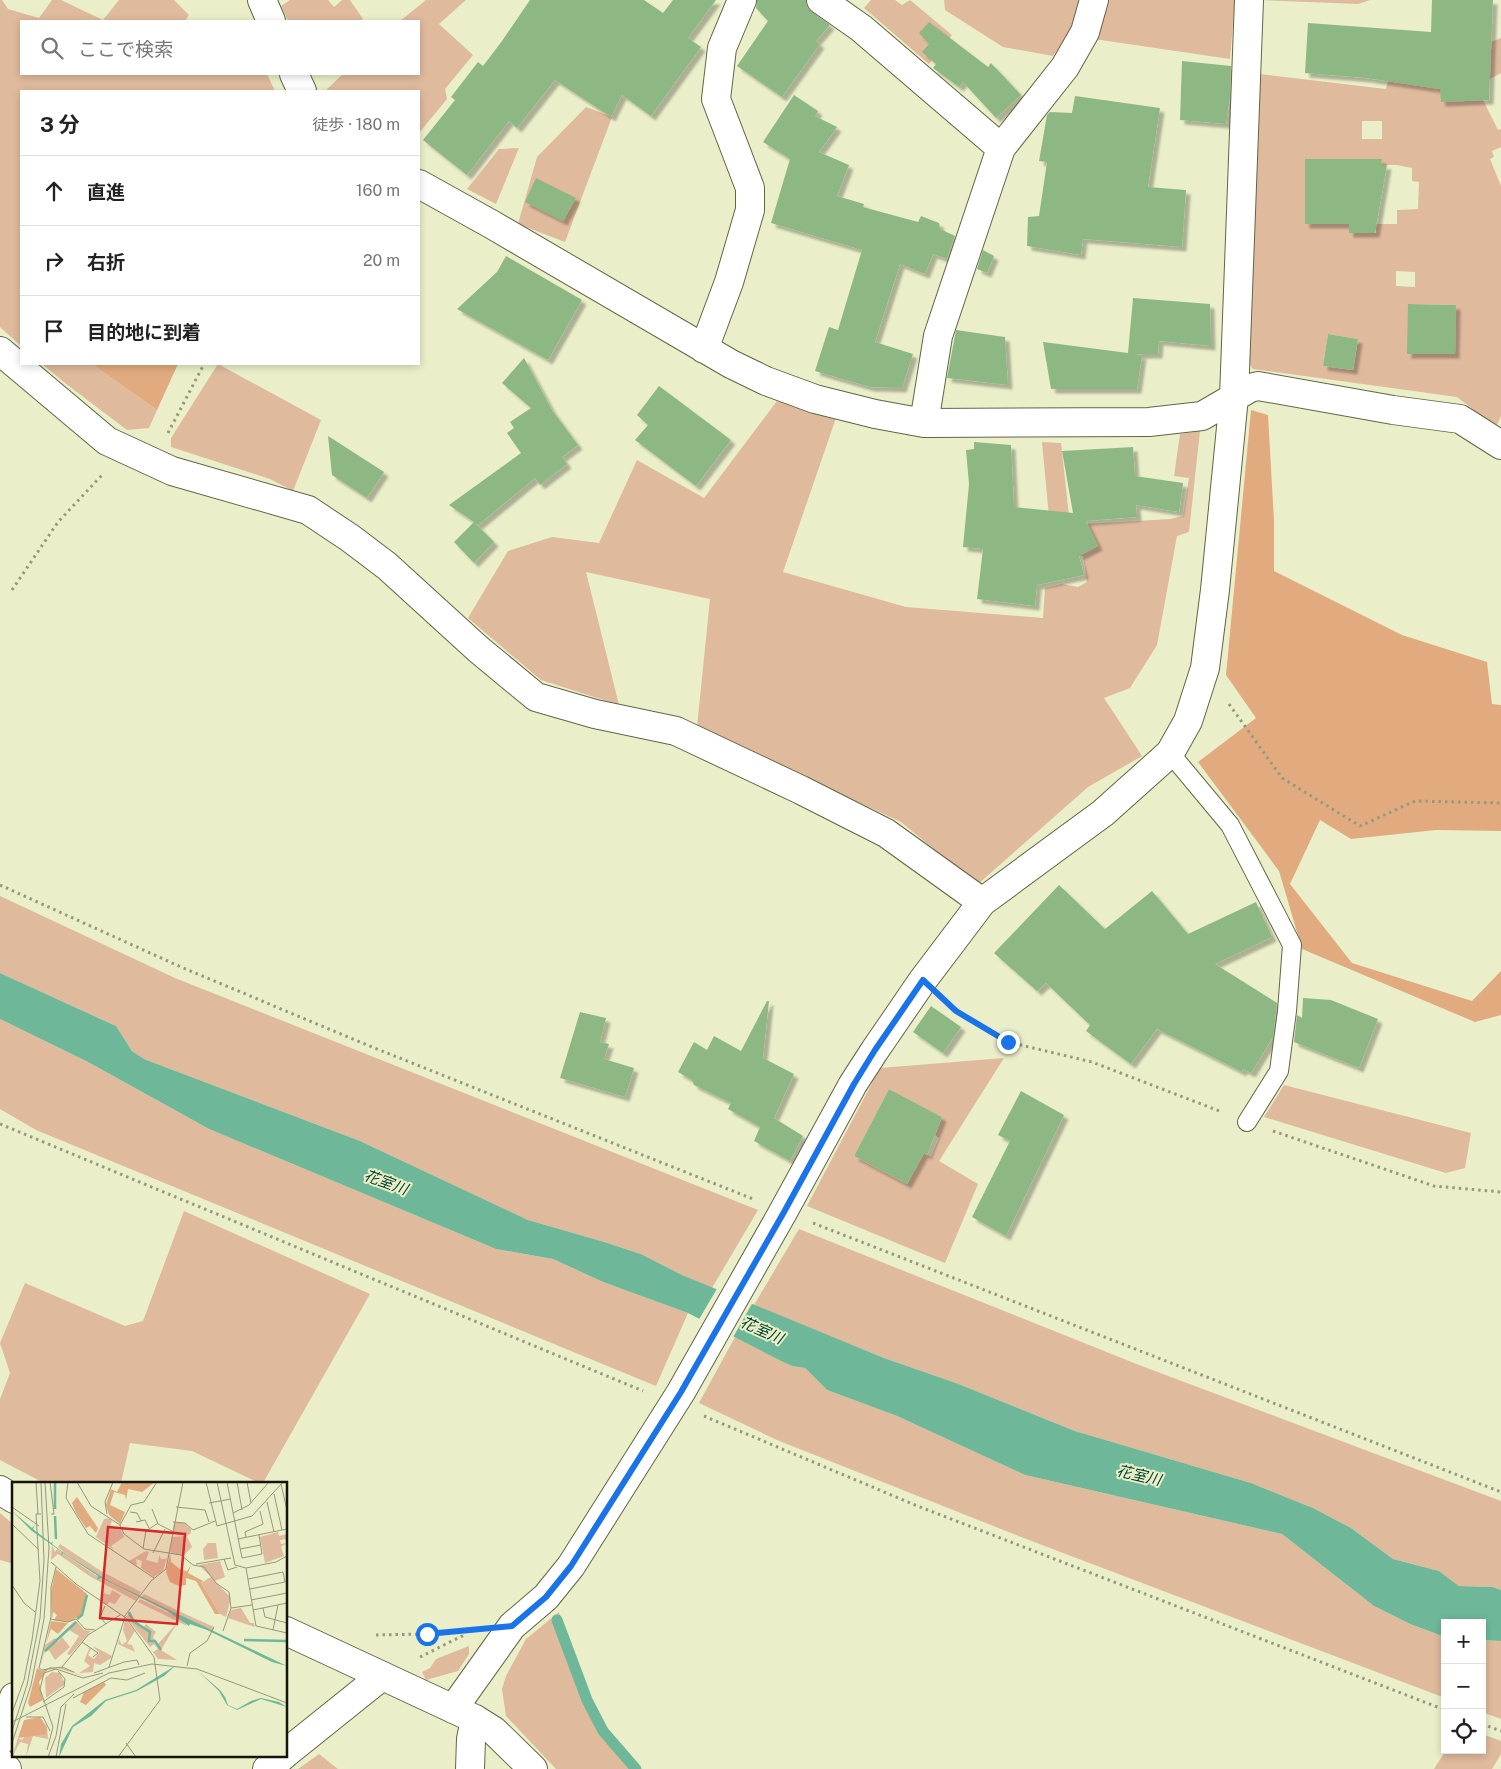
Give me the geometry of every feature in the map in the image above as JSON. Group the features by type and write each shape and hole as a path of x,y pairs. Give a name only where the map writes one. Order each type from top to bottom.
{"street":[{"path":"262,0 271,20"},
{"path":"704,349 729,282 752,201 750,188 716,98 722,48 742,0"},
{"path":"821,0 861,28 1001,148"},
{"path":"924,423 938,336 1001,148 1065,67 1085,32 1094,0"},
{"path":"470,1769 471,1739 464,1714 512,1626 546,1597 571,1566 677,1398 875,1050 923,980 982,902 1103,813 1170,753 1188,720 1205,668 1215,590 1234,397 1249,0"},
{"path":"294,75 302,90"},
{"path":"420,185 492,224 704,349 766,381 815,399 875,414 924,423 1149,422 1202,416 1250,388 1258,386 1393,410 1460,419 1501,445"},
{"path":"0,351 107,441 172,470 308,510 387,566 478,649 536,697 595,714 676,731 801,790 886,833 982,902"},
{"path":"0,1490 12,1498"},
{"path":"288,1632 464,1714 494,1731 533,1769"},
{"path":"288,1752 382,1676"},
{"path":"0,1741 12,1703"},
{"path":"267,1769 283,1756"},
{"path":"0,1762 7,1769"}],"lane":[{"path":"1170,753 1230,825 1292,945 1287,1011 1279,1071 1247,1122"}],"path":[{"path":"153,463 203,365"},
{"path":"12,590 58,522 126,450"},
{"path":"1205,668 1245,728 1282,778 1360,826 1415,801 1501,803"},
{"path":"0,885 181,967 778,1220 1501,1492"},
{"path":"923,980 956,1011 1008,1042 1092,1062 1247,1122 1434,1186 1501,1192"},
{"path":"0,1124 677,1398 915,1505 1442,1709"},
{"path":"368,1635 427,1634 512,1626"},
{"path":"382,1676 455,1639 482,1628"},
{"path":"1486,1725 1501,1731"}],"shaded area":[{"path":"0,0 8,9 39,18 52,0 61,0 103,20 20,20 20,75 267,75 275,90 20,90 20,345 0,327"},
{"path":"119,0 174,0 189,15 186,20 103,20"},
{"path":"290,0 328,0 334,7 342,0 350,0 363,19 288,20 281,6"},
{"path":"426,0 466,0 439,24 473,55 445,89 447,99 420,132 420,90 326,90 342,75 420,75 420,20 401,20"},
{"path":"871,0 895,0 902,5 910,0 952,35 929,64 864,8"},
{"path":"944,0 1081,0 1072,31 1053,56 1003,47 945,10"},
{"path":"1105,0 1235,0 1230,59 1094,39"},
{"path":"1258,0 1370,0 1358,4"},
{"path":"1501,38 1501,73 1488,80 1482,98 1498,130 1501,129 1501,147 1492,151 1494,157 1490,159 1501,186 1501,416 1496,427 1457,397 1253,369 1246,359 1259,74 1386,89 1393,57 1467,51","holes":["1362,121 1382,121 1382,139 1362,139","1305,159 1319,159 1319,165 1397,165 1412,168 1412,181 1419,182 1418,209 1397,210 1397,224 1376,224 1376,233 1349,233 1349,224","1396,271 1415,272 1415,287 1396,286","1408,304 1456,305 1454,354 1408,353","1328,334 1358,339 1353,370 1323,366"]},
{"path":"586,107 612,117 565,242 518,224 537,157"},
{"path":"519,148 496,204 467,189 499,149"},
{"path":"43,365 93,365 157,410 149,428 127,430"},
{"path":"93,365 178,365 157,410"},
{"path":"217,365 321,420 293,491 270,479 171,447 171,438"},
{"path":"777,401 836,418 783,572 906,607 1043,618 1045,588 1062,584 1078,587 1087,582 1083,556 1071,556 1050,527 1042,442 1061,443 1070,525 1170,519 1183,516 1189,478 1174,476 1180,434 1200,431 1189,532 1177,536 1157,645 1130,688 1104,698 1142,756 1088,787 977,885 901,822 697,727 710,599 586,572 619,705 541,680 468,618 508,551 552,537 599,543 637,460 704,498"},
{"path":"1251,410 1268,415 1274,521 1274,571 1402,635 1487,662 1492,704 1501,705 1501,831 1436,830 1351,839 1320,820 1290,884 1352,963 1472,1001 1501,971 1501,1015 1475,1022 1302,949 1279,871 1198,762 1256,718 1226,675"},
{"path":"0,896 175,978 758,1210 712,1288 641,1254 528,1220 360,1141 144,1059 132,1051 116,1026 0,973"},
{"path":"0,1019 88,1062 209,1129 496,1249 553,1259 603,1282 688,1313 656,1386 36,1130 0,1109"},
{"path":"1004,1058 939,1161 978,1184 945,1263 807,1206 880,1068","holes":["889,1089 942,1117 935,1135 939,1138 931,1157 924,1153 907,1184 854,1156"]},
{"path":"1284,1085 1471,1133 1465,1168 1446,1173 1264,1117"},
{"path":"184,1211 370,1294 264,1482 257,1482 192,1451 130,1443 121,1482 42,1482 0,1460 0,1399 10,1373 0,1343 25,1283 125,1326 143,1321"},
{"path":"799,1229 1139,1365 1501,1501 1501,1590 1493,1587 1459,1586 1439,1571 1393,1559 1351,1528 1313,1508 1251,1483 1075,1431 956,1383 884,1358 754,1305"},
{"path":"735,1337 792,1366 805,1368 827,1390 897,1416 1025,1475 1282,1534 1374,1606 1410,1624 1441,1636 1441,1696 1021,1537 777,1440 699,1403"},
{"path":"0,1513 12,1523 12,1563 0,1560"},
{"path":"559,1612 593,1713 633,1769 556,1769 506,1716 502,1689 506,1676 526,1639"},
{"path":"1486,1640 1501,1641 1501,1719 1486,1713"},
{"path":"469,1646 469,1654 458,1671 426,1680 422,1672 430,1668 436,1659"},
{"path":"1486,1735 1501,1741 1501,1754 1492,1769 1434,1769 1443,1754 1486,1754"},
{"path":"319,1754 338,1769 298,1769"}],"water":[{"name":"花室川","path":"0,973 116,1026 132,1051 144,1059 360,1141 528,1220 641,1254 682,1275 884,1358 956,1383 1075,1431 1251,1483 1313,1508 1351,1528 1393,1559 1439,1571 1459,1586 1493,1587 1501,1590 1501,1641 1486,1640 1486,1619 1441,1619 1441,1636 1410,1624 1374,1606 1282,1534 1025,1475 897,1416 827,1390 805,1368 792,1366 781,1361 688,1313 603,1282 553,1259 496,1249 209,1129 88,1062 0,1019"}],"pier":[{"path":"718,1287 753,1302 732,1339 698,1321"}],"building":[{"path":"530,0 644,0 663,13 673,0 716,0 688,38 701,47 651,116 622,95 611,117 555,80 517,128 509,121 467,175 423,140 455,100 451,97 478,62 483,66"},
{"path":"757,0 806,0 807,7 830,25 816,41 820,44 782,97 737,66 768,21 756,8"},
{"path":"1432,0 1493,0 1489,100 1441,102 1440,89 1366,78 1305,73 1308,23 1431,32"},
{"path":"929,22 988,67 991,63 1021,95 996,118 963,82 959,87 933,68 936,64 922,52 929,44 919,33"},
{"path":"1182,61 1231,66 1230,97 1226,124 1180,120"},
{"path":"794,95 818,111 815,116 837,127 819,152 849,165 837,196 864,204 863,207 918,222 921,216 939,223 940,229 955,236 947,259 933,254 925,274 900,264 875,342 913,354 902,388 870,387 815,371 829,327 838,330 862,250 771,223 790,159 763,142"},
{"path":"1075,96 1160,108 1148,187 1186,190 1182,247 1083,239 1081,255 1027,246 1028,217 1039,216 1047,162 1039,161 1047,115 1050,112 1072,113"},
{"path":"1305,159 1382,159 1381,165 1387,165 1375,233 1349,233 1349,224 1305,224"},
{"path":"536,178 576,198 563,221 525,202"},
{"path":"983,250 994,256 987,273 977,269"},
{"path":"506,256 582,300 548,360 457,309 497,272"},
{"path":"1133,298 1210,304 1211,346 1159,341 1158,354 1134,354 1142,355 1137,389 1051,389 1043,342 1128,353"},
{"path":"1408,304 1456,305 1455,354 1407,354"},
{"path":"956,330 1005,337 1008,385 947,378"},
{"path":"1328,334 1358,339 1353,370 1323,366"},
{"path":"524,358 552,410 578,445 562,457 567,464 540,485 535,478 478,525 475,523 494,542 474,563 454,542 474,522 449,505 521,453 507,433 514,428 510,422 531,408 502,383"},
{"path":"659,386 731,440 696,486 635,440 648,425 637,415"},
{"path":"328,436 384,472 367,498 332,475"},
{"path":"974,442 1011,445 1014,507 1073,513 1062,451 1133,447 1135,476 1183,483 1179,512 1136,505 1137,517 1086,521 1098,546 1079,556 1084,575 1037,585 1035,606 977,599 983,549 963,547 969,484 966,450 974,449"},
{"path":"1059,885 1105,929 1152,891 1188,934 1256,902 1272,937 1215,964 1277,1003 1273,1037 1251,1073 1243,1069 1242,1072 1157,1029 1131,1064 1086,1031 1090,1025 1046,983 1037,991 994,953"},
{"path":"1303,998 1331,1000 1378,1019 1359,1068 1294,1042 1297,1015 1302,1018"},
{"path":"767,1001 769,1001 763,1058 794,1074 774,1118 803,1136 790,1161 754,1141 760,1127 728,1109 731,1103 694,1085 692,1080 678,1072 694,1042 707,1050 714,1036 741,1051"},
{"path":"931,1006 961,1027 943,1053 913,1032"},
{"path":"580,1012 606,1018 600,1042 609,1044 604,1059 634,1068 625,1097 560,1078"},
{"path":"889,1089 942,1117 927,1155 924,1153 907,1184 854,1156"},
{"path":"1021,1091 1064,1115 1006,1236 972,1217 1010,1141 998,1135"}],"waterway":[{"path":"557,1620 587,1700 603,1731 636,1769"}],"route":[{"path":"427,1634 512,1626 546,1597 571,1566 681,1392 784,1212 854,1084 923,980 956,1011 1008,1042"}]}
